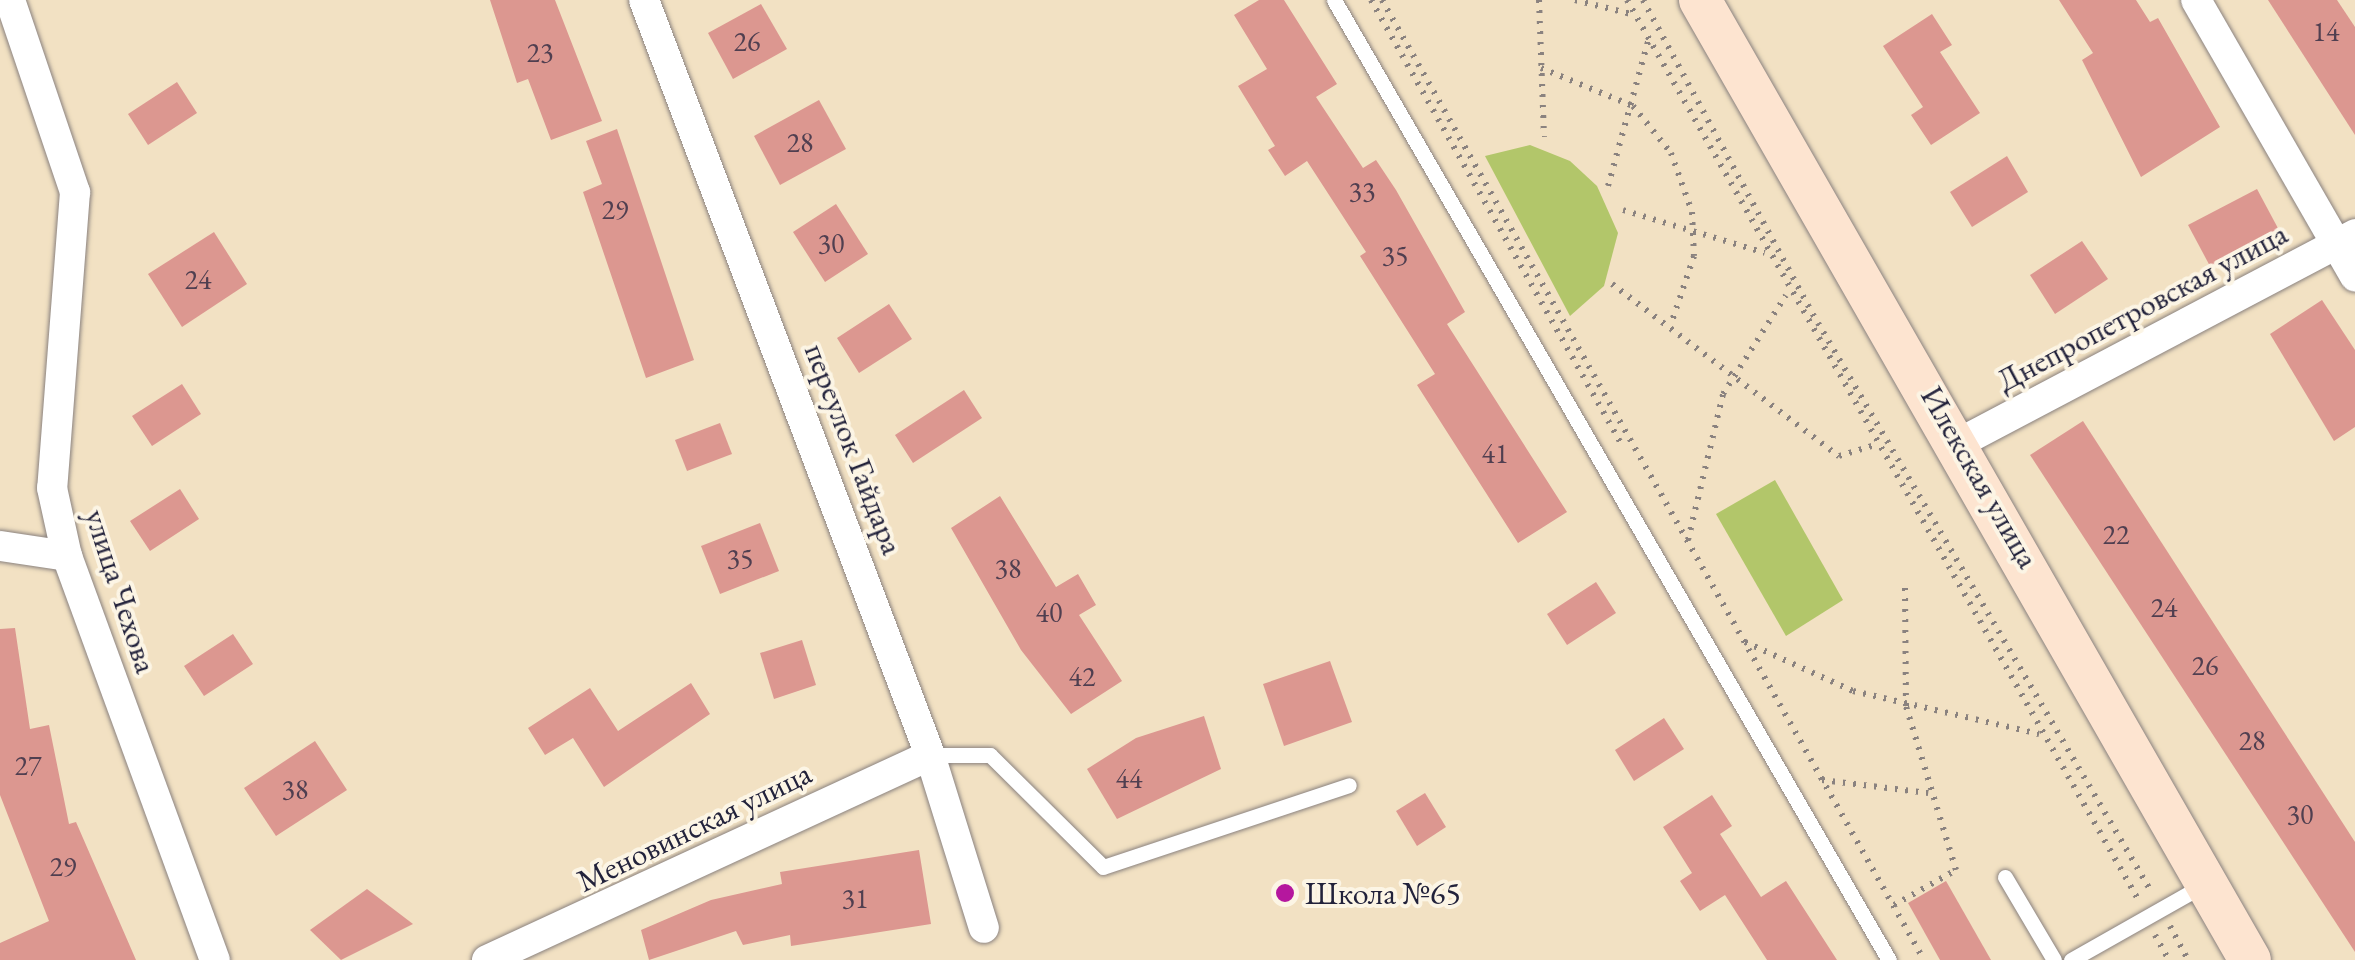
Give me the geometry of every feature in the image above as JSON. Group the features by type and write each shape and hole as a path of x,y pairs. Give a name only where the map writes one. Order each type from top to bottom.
{"street":[{"name":"улица Чехова","path":"10,0 75,192 52,488 66,556 215,960"},
{"name":"переулок Гайдара","path":"644,0 930,754 984,928"},
{"name":"Илекская улица","path":"1700,0 1961,442 2250,960"},
{"path":"2196,0 2345,239 2355,277"},
{"name":"Днепропетровская улица","path":"1961,442 2345,239"},
{"path":"0,546 66,556"},
{"name":"Меновинская улица","path":"487,960 930,754"}],"lane":[{"path":"1334,0 1889,960"},
{"path":"930,754 990,755 1104,867 1349,785"},
{"path":"2005,877 2054,960"},
{"path":"2071,960 2208,882"}],"path":[{"path":"1382,0 1924,960"},
{"path":"1540,0 1544,137"},
{"path":"1575,0 1635,15"},
{"path":"1627,0 1786,294 2168,960"},
{"path":"1643,0 1818,323 2148,886"},
{"path":"1608,186 1649,38"},
{"path":"1541,68 1633,106 1671,152 1693,227 1694,256 1671,324"},
{"path":"1623,210 1693,227 1765,253"},
{"path":"1612,284 1736,372 1839,456 1875,445"},
{"path":"1687,541 1736,372 1786,294"},
{"path":"1894,905 1956,870 1928,793 1906,706 1905,587"},
{"path":"1744,641 1906,706 2039,734"},
{"path":"1822,780 1928,793"}],"green space":[{"path":"1530,145 1570,161 1597,186 1618,233 1604,286 1570,316 1485,156"},
{"path":"1775,480 1843,600 1786,636 1716,514"}],"building":[{"path":"490,0 555,0 602,121 551,140 528,79 517,83"},
{"path":"1259,0 1284,0 1337,84 1316,97 1363,168 1376,160 1396,190 1465,312 1447,324 1567,512 1518,543 1417,385 1435,374 1360,256 1366,252 1307,161 1285,176 1268,150 1275,146 1238,86 1267,69 1234,15"},
{"path":"2059,0 2136,0 2150,22 2158,18 2220,127 2141,177 2082,60 2093,53"},
{"path":"2268,0 2337,0 2355,27 2355,135"},
{"path":"761,4 787,49 733,79 708,33"},
{"path":"1932,14 1952,45 1940,52 1980,113 1931,145 1911,115 1923,107 1883,46"},
{"path":"177,82 197,113 148,145 128,114"},
{"path":"819,100 846,149 780,185 754,136"},
{"path":"617,129 694,360 646,378 583,192 602,184 586,141"},
{"path":"2007,156 2028,192 1972,227 1950,192"},
{"path":"2257,189 2280,232 2211,268 2188,225"},
{"path":"836,204 868,254 825,282 793,232"},
{"path":"214,232 247,284 182,327 148,274"},
{"path":"2082,241 2108,279 2055,314 2030,275"},
{"path":"2322,300 2355,350 2355,427 2334,441 2270,334"},
{"path":"889,304 912,339 859,373 837,338"},
{"path":"182,384 201,414 152,446 132,416"},
{"path":"964,390 982,418 913,463 895,435"},
{"path":"2083,421 2355,842 2355,952 2030,455"},
{"path":"720,423 732,454 687,471 675,440"},
{"path":"180,489 199,519 150,551 130,521"},
{"path":"1000,496 1056,587 1078,574 1096,605 1079,615 1122,681 1071,714 1021,650 951,528"},
{"path":"760,523 779,571 720,594 701,546"},
{"path":"1596,582 1616,613 1567,645 1547,614"},
{"path":"15,628 30,729 49,725 69,824 76,822 136,960 0,960 0,943 49,921 0,795 0,629"},
{"path":"233,634 253,664 204,696 184,666"},
{"path":"802,640 816,685 774,699 760,653"},
{"path":"1330,661 1352,722 1284,746 1263,684"},
{"path":"691,683 710,714 604,787 573,738 545,755 528,728 590,688 618,731"},
{"path":"1204,716 1221,769 1117,819 1087,769 1136,738"},
{"path":"1664,718 1684,749 1634,781 1615,750"},
{"path":"315,741 347,790 276,836 244,788"},
{"path":"1425,793 1446,827 1417,846 1396,811"},
{"path":"1712,795 1732,826 1720,834 1761,897 1786,881 1837,960 1767,960 1725,895 1700,911 1680,881 1692,873 1663,827"},
{"path":"919,850 931,924 791,946 790,935 743,945 736,931 649,960 641,930 711,900 782,884 780,872"},
{"path":"1946,881 1991,960 1940,960 1908,903"},
{"path":"367,889 413,924 341,960 310,930"}],"place":[{"name":"Школа №65","path":"1285,893"}]}
